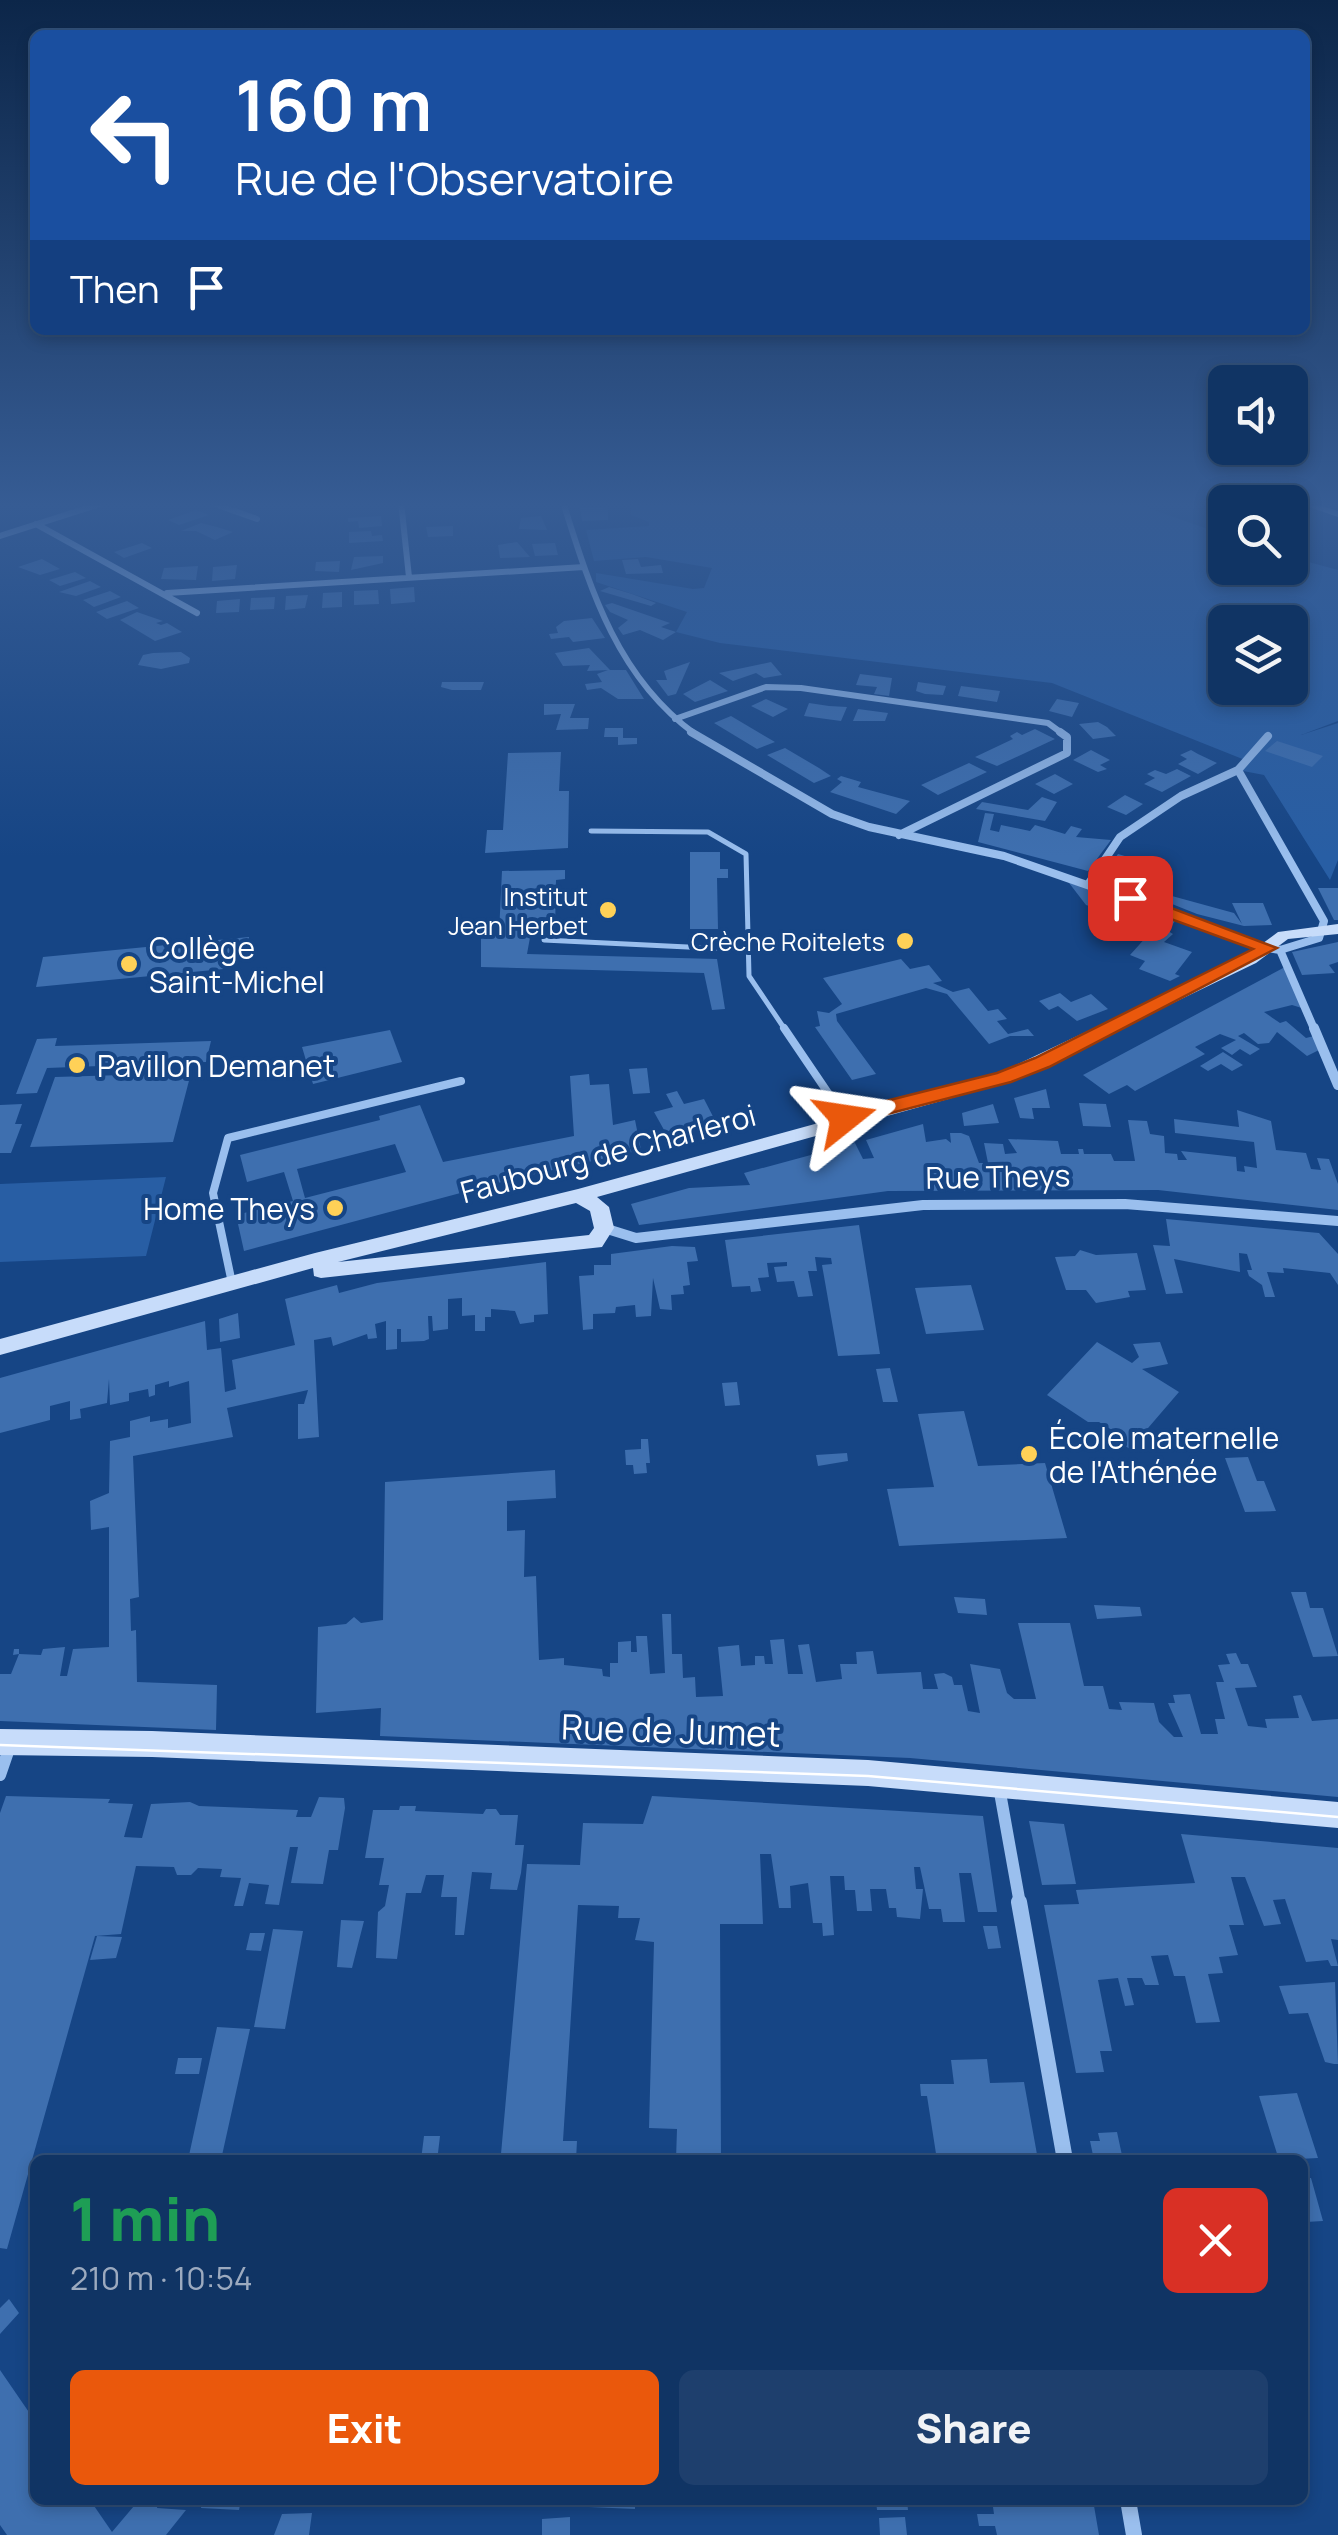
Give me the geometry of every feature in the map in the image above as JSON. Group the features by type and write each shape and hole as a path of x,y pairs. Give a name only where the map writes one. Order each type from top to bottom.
{"main road":[{"name":"Faubourg de Charleroi","path":"603,1208 845,1118 1004,1078 1274,949 1284,935 1331,929"},
{"name":"Faubourg de Charleroi","path":"0,1347 232,1283 578,1196"},
{"name":"Rue Theys","path":"578,1196 603,1208"},
{"path":"0,1360 344,1267 595,1242 603,1208"},
{"path":"510,1212 499,1226 503,1240 515,1250"},
{"name":"Rue de Jumet","path":"6,1742 716,1767 999,1784 1338,1815"}],"street":[{"path":"606,620 645,690 675,718 800,798 869,828 1004,856 1089,882 1274,949 1338,1084"},
{"path":"675,718 766,687 801,688 1048,723 1067,737 1068,753 899,835"},
{"path":"1089,882 1120,837 1181,796 1238,770 1268,736"},
{"path":"1238,770 1331,929"},
{"name":"Rue Theys","path":"603,1208 636,1238 942,1205 1125,1204 1337,1223"},
{"path":"0,1775 6,1742"},
{"path":"999,1784 1065,2155"},
{"path":"1129,2505 1134,2535"}],"lane":[{"path":"591,831 708,832 746,854 750,976 845,1118"},
{"path":"544,940 749,950"},
{"path":"232,1283 212,1193 228,1138 461,1080"}],"shaded area":[{"path":"682,620 1208,620 1208,705 1308,705 1308,620 1338,620 1338,721 1301,735 1338,723 1338,860 1330,880 1264,775 1238,770 1245,760 1052,683 720,643 676,632"},
{"path":"166,1177 146,1256 0,1262 0,1184"}],"building":[{"path":"120,620 161,620 156,623 167,623 182,632 155,641"},
{"path":"593,620 605,638 573,642 569,637 551,639 549,634 558,633 556,627 564,621"},
{"path":"628,620 662,620 670,623 661,627 676,632 663,640 640,630 623,635 618,628"},
{"path":"589,648 610,670 626,670 644,699 618,699 601,688 587,690 585,684 602,682 597,674 608,670 587,671 590,665 563,666 555,653"},
{"path":"181,652 190,658 189,663 161,669 138,665 143,655"},
{"path":"690,662 676,694 668,696 656,680 667,680 664,671"},
{"path":"771,662 782,675 764,678 756,673 733,681 719,673"},
{"path":"860,674 892,678 889,696 874,694 877,687 856,685"},
{"path":"710,680 728,691 695,702 683,694"},
{"path":"442,682 484,682 481,690 452,690 441,687"},
{"path":"918,682 946,686 943,695 925,694 916,691"},
{"path":"961,686 1000,691 997,702 958,696"},
{"path":"766,699 788,709 773,717 751,706"},
{"path":"1057,699 1079,703 1072,717 1049,711"},
{"path":"809,703 847,707 841,721 804,716"},
{"path":"544,704 575,704 570,718 589,718 588,729 556,730 561,714 544,715"},
{"path":"858,709 888,713 885,721 853,721"},
{"path":"731,716 775,742 757,749 714,723"},
{"path":"1098,722 1116,736 1093,739 1079,724"},
{"path":"605,728 623,728 623,738 637,738 637,744 618,745 618,737 604,737"},
{"path":"1035,729 1055,739 997,766 975,757 1013,739 1010,736 1017,732 1022,735"},
{"path":"1277,741 1323,756 1312,767 1265,751"},
{"path":"785,748 831,776 814,783 767,755"},
{"path":"1091,750 1110,760 1100,765 1107,769 1098,772 1073,760"},
{"path":"1191,750 1217,763 1198,774 1178,764 1187,759 1180,755"},
{"path":"561,752 559,791 569,791 568,848 485,853 487,830 503,830 508,753"},
{"path":"969,763 987,772 938,795 921,785"},
{"path":"1177,769 1191,776 1162,792 1144,784 1155,778 1147,774 1155,770 1166,774"},
{"path":"1055,774 1073,784 1054,794 1035,784"},
{"path":"841,776 861,782 858,787 910,801 896,814 830,792 842,782 837,779"},
{"path":"1125,795 1143,804 1126,815 1107,807"},
{"path":"1042,797 1057,802 1045,821 976,809 982,802 1028,810"},
{"path":"985,813 994,814 990,830 999,832 1001,825 1030,831 1035,825 1065,834 1071,826 1082,829 1076,837 1111,840 1088,871 978,842"},
{"path":"690,852 720,852 720,869 728,869 728,878 717,878 718,929 690,929"},
{"path":"1118,854 1135,859 1139,867 1163,868 1150,890 1234,913 1242,924 1232,903 1263,903 1272,925 1244,926 1197,914 1102,876"},
{"path":"565,870 565,879 556,880 555,932 531,932 527,954 717,959 725,1009 712,1010 704,973 481,967 481,933 499,933 502,871"},
{"path":"1066,879 1175,921 1168,931 1173,934 1164,942 1192,952 1175,974 1180,976 1170,981 1139,969 1145,961 1130,955 1148,935 1130,929 1135,921 1086,905"},
{"path":"1318,888 1338,888 1338,920 1334,920"},
{"path":"249,937 249,953 235,955 234,968 36,987 43,957"},
{"path":"1338,942 1338,962 1329,965 1335,973 1302,975 1292,952"},
{"path":"901,959 910,969 929,965 942,981 933,983 953,992 969,988 988,1011 998,1009 1007,1019 997,1021 1008,1034 1028,1029 1034,1036 1010,1036 989,1044 947,994 926,988 836,1014 837,1021 876,1074 852,1080 815,1027 820,1026 817,1011 829,1013 842,1004 823,978"},
{"path":"1285,967 1305,1009 1292,1005 1264,1012 1280,1023 1286,1021 1306,1038 1314,1036 1319,1050 1307,1056 1277,1032 1269,1043 1258,1044 1244,1033 1238,1036 1260,1049 1250,1055 1240,1049 1232,1055 1221,1048 1236,1040 1220,1034 1195,1047 1205,1054 1135,1091 1127,1085 1109,1094 1083,1075"},
{"path":"1060,993 1071,1002 1091,994 1108,1009 1077,1021 1058,1006 1049,1010 1039,1001"},
{"path":"390,1030 402,1062 313,1084 302,1047"},
{"name":"Pavillon Demanet","path":"57,1038 55,1046 211,1041 206,1062 47,1068 37,1093 16,1094 37,1039"},
{"path":"1223,1052 1243,1065 1232,1071 1221,1064 1208,1071 1200,1066"},
{"path":"647,1068 650,1093 633,1094 629,1069"},
{"path":"191,1073 173,1142 30,1147 55,1077"},
{"path":"589,1074 590,1085 609,1084 613,1125 635,1120 641,1150 513,1179 244,1251 236,1215 293,1201 284,1172 247,1182 240,1155 380,1120 379,1116 420,1105 443,1162 574,1136 570,1076","holes":["395,1144 406,1172 305,1198 297,1169"]},
{"path":"1046,1089 1050,1108 1032,1108 1034,1119 1020,1118 1014,1098"},
{"path":"677,1091 684,1104 704,1099 721,1132 709,1135 705,1127 668,1137 654,1112 673,1107 666,1094"},
{"path":"1079,1103 1106,1104 1111,1127 1083,1126"},
{"path":"22,1104 15,1124 22,1124 11,1153 0,1153 0,1105"},
{"path":"993,1104 999,1123 964,1126 962,1113"},
{"path":"1237,1110 1271,1121 1276,1150 1306,1153 1311,1169 1321,1170 1317,1158 1329,1159 1338,1184 1338,1210 1158,1190 888,1191 639,1225 631,1204 689,1188 750,1185 744,1173 855,1143 863,1159 874,1158 866,1140 923,1124 926,1142 946,1139 951,1143 950,1133 961,1133 969,1136 979,1163 988,1163 984,1143 1003,1144 1005,1154 1017,1153 1008,1139 1058,1141 1061,1154 1079,1154 1078,1149 1083,1149 1084,1154 1111,1154 1114,1161 1135,1161 1128,1120 1147,1121 1150,1134 1164,1136 1165,1153 1177,1154 1178,1160 1187,1160 1181,1151 1236,1157 1237,1171 1245,1172 1244,1166 1257,1168 1254,1142 1175,1133 1174,1119 1239,1127"},
{"path":"1166,1219 1319,1233 1338,1254 1338,1285 1330,1273 1283,1268 1284,1273 1267,1272 1275,1297 1265,1297 1262,1285 1249,1276 1247,1270 1252,1270 1247,1254 1239,1253 1240,1272 1174,1259 1183,1293 1166,1294 1153,1245 1170,1246"},
{"path":"859,1225 880,1354 838,1356 822,1265 832,1264 831,1258 815,1257 817,1271 808,1271 813,1296 798,1297 794,1281 777,1282 774,1267 787,1266 787,1262 767,1263 769,1277 758,1278 761,1291 751,1292 750,1286 732,1287 725,1240"},
{"path":"695,1247 698,1261 687,1262 690,1285 683,1286 684,1294 671,1295 672,1310 660,1309 653,1278 651,1316 636,1317 635,1305 616,1307 615,1313 593,1314 593,1329 583,1330 579,1276 594,1275 594,1265 611,1265 611,1254"},
{"path":"1080,1250 1096,1255 1137,1253 1146,1290 1128,1291 1130,1297 1096,1303 1086,1290 1066,1290 1055,1257 1075,1256"},
{"path":"546,1262 548,1314 534,1315 534,1322 520,1324 515,1311 491,1309 491,1317 485,1317 485,1331 475,1331 475,1315 462,1316 462,1298 448,1299 448,1329 433,1331 432,1316 428,1316 429,1339 424,1341 401,1342 401,1329 397,1329 397,1349 386,1350 386,1321 375,1324 377,1338 368,1339 367,1334 333,1346 331,1337 314,1340 319,1437 298,1439 298,1404 304,1404 308,1390 227,1408 233,1437 133,1456 139,1597 130,1599 131,1631 136,1630 137,1682 217,1685 216,1730 0,1721 0,1674 11,1674 19,1654 41,1655 43,1649 65,1647 60,1676 67,1676 73,1649 109,1647 109,1527 91,1530 90,1501 109,1493 110,1441 130,1437 130,1421 150,1416 150,1422 168,1419 168,1428 191,1423 189,1381 169,1387 169,1381 155,1385 155,1395 149,1397 148,1389 129,1393 129,1401 110,1405 109,1379 107,1403 80,1409 81,1418 70,1420 70,1401 50,1406 50,1420 0,1433 0,1378 205,1321 207,1350 221,1348 225,1392 236,1389 232,1360 295,1345 285,1299 337,1285 339,1293 377,1283"},
{"path":"971,1285 984,1330 926,1334 915,1288"},
{"path":"238,1313 240,1338 220,1342 219,1319"},
{"path":"1097,1342 1132,1363 1139,1357 1133,1344 1160,1342 1168,1364 1142,1369 1179,1392 1130,1449 1114,1439 1112,1430 1099,1422 1088,1422 1047,1395"},
{"path":"890,1368 898,1402 883,1402 876,1369"},
{"path":"737,1382 740,1405 725,1406 722,1383"},
{"path":"964,1411 978,1466 1045,1463 1067,1538 899,1546 887,1489 934,1487 918,1414"},
{"path":"641,1439 648,1439 650,1463 646,1463 647,1473 634,1474 633,1465 626,1465 625,1450 641,1449"},
{"path":"847,1453 848,1461 818,1466 816,1455"},
{"path":"1248,1457 1257,1481 1264,1481 1276,1511 1245,1512 1225,1458"},
{"path":"555,1470 556,1498 507,1501 507,1531 525,1530 524,1577 536,1576 539,1660 564,1658 564,1665 602,1669 603,1676 610,1677 610,1663 618,1663 618,1642 631,1641 631,1652 637,1652 636,1636 647,1636 650,1674 665,1673 662,1614 671,1614 672,1654 682,1654 683,1678 695,1677 696,1697 723,1696 718,1647 739,1645 741,1666 755,1665 755,1656 764,1656 765,1664 773,1664 770,1640 784,1639 788,1674 803,1674 798,1645 809,1644 816,1682 842,1679 840,1664 857,1664 856,1652 873,1651 877,1674 921,1672 923,1689 938,1689 934,1674 944,1673 952,1677 954,1685 962,1685 968,1711 980,1713 970,1664 1000,1669 1007,1693 1014,1699 1036,1699 1018,1623 1070,1623 1084,1686 1103,1686 1109,1709 1122,1710 1119,1702 1154,1703 1159,1722 1174,1737 1183,1737 1168,1703 1175,1703 1173,1695 1190,1694 1201,1734 1218,1734 1215,1719 1225,1719 1216,1682 1224,1682 1218,1665 1230,1664 1226,1654 1236,1653 1241,1664 1248,1664 1257,1687 1235,1688 1248,1726 1267,1728 1265,1719 1299,1718 1293,1696 1301,1695 1312,1721 1338,1719 1338,1797 910,1758 380,1736 381,1708 316,1713 318,1627 346,1624 354,1617 361,1623 383,1620 385,1482"},
{"path":"1291,1592 1306,1592 1310,1608 1323,1608 1338,1656 1313,1657"},
{"path":"954,1597 985,1599 987,1615 958,1613"},
{"path":"1094,1605 1140,1607 1142,1616 1097,1619"},
{"path":"6,1796 110,1799 108,1803 133,1804 124,1837 142,1838 151,1804 190,1802 199,1806 298,1810 296,1817 311,1817 319,1797 344,1798 345,1808 338,1850 329,1850 323,1884 291,1883 298,1847 290,1847 279,1905 265,1904 269,1885 249,1883 243,1906 234,1906 241,1878 220,1877 222,1869 198,1868 191,1875 177,1875 174,1867 136,1866 121,1934 95,1936 33,2155 30,2155 7,2249 0,2248 0,1813"},
{"path":"652,1796 983,1816 997,1912 978,1912 971,1873 959,1873 965,1922 943,1922 941,1909 929,1909 920,1867 914,1867 916,1889 923,1889 920,1919 897,1917 896,1908 889,1908 886,1889 870,1889 872,1911 857,1911 855,1890 845,1890 844,1876 830,1876 834,1935 823,1936 822,1923 813,1923 808,1883 790,1886 791,1908 779,1908 771,1854 760,1854 763,1924 720,1924 721,2155 676,2155 677,2129 649,2128 654,1942 635,1940 640,1918 618,1918 619,1906 578,1905 563,2141 577,2141 576,2155 422,2155 424,2136 440,2136 438,2153 501,2154 527,1864 580,1865 583,1823 643,1824"},
{"path":"400,1806 416,1806 415,1811 483,1814 486,1809 496,1809 500,1815 518,1815 515,1845 524,1845 521,1873 517,1890 490,1889 492,1873 472,1872 464,1935 455,1935 457,1897 441,1897 444,1875 426,1875 421,1893 406,1893 397,1959 376,1958 378,1912 385,1906 389,1885 379,1885 384,1858 365,1858 373,1810 399,1810"},
{"path":"1029,1821 1064,1824 1076,1884 1042,1885"},
{"path":"1181,1834 1338,1848 1338,1940 1331,1939 1338,1966 1331,1966 1328,1960 1306,1962 1285,1899 1273,1900 1281,1924 1264,1926 1245,1877 1231,1877 1244,1925 1229,1925 1238,1955 1219,1957 1223,1973 1208,1974 1220,2022 1196,2023 1185,1976 1174,1976 1168,1955 1151,1956 1159,1985 1145,1985 1142,1978 1127,1978 1134,2005 1125,2006 1118,1978 1098,1980 1112,2051 1100,2051 1104,2072 1076,2073 1044,1905 1079,1904 1076,1890 1195,1883"},
{"path":"341,1920 364,1921 352,1968 337,1967"},
{"path":"983,1926 997,1926 1001,1948 988,1949"},
{"path":"273,1929 303,1931 285,2029 254,2027"},
{"path":"250,1933 265,1933 261,1951 246,1950"},
{"path":"97,1936 122,1937 116,1958 90,1960"},
{"path":"1335,1982 1338,2064 1325,2062 1308,2013 1289,2014 1279,1986"},
{"path":"217,2027 250,2029 222,2155 189,2155"},
{"path":"178,2058 202,2058 199,2074 175,2074"},
{"path":"987,2059 990,2083 1024,2082 1037,2155 936,2155 927,2096 921,2096 920,2084 954,2084 951,2060"},
{"path":"1297,2093 1318,2158 1277,2155 1259,2096"},
{"path":"1117,2132 1122,2155 1093,2155 1090,2141 1100,2141 1098,2133"},
{"path":"1308,2178 1311,2178 1323,2221 1308,2222"},
{"path":"9,2299 19,2313 0,2334 0,2308"},
{"path":"0,2370 30,2414 30,2505 93,2505 112,2532 135,2505 186,2510 166,2535 7,2535 0,2525"},
{"path":"201,2505 240,2505 239,2510 201,2508"},
{"path":"543,2505 635,2505 635,2509"},
{"path":"876,2505 908,2505 908,2510 877,2510"},
{"path":"993,2505 1094,2505 1099,2535 997,2535 995,2526 979,2526 977,2514 994,2514"},
{"path":"312,2513 309,2535 274,2535 282,2514"},
{"path":"570,2517 570,2535 542,2535 542,2519"},
{"path":"905,2517 907,2535 880,2535 879,2518"}],"tram line":[{"path":"0,1745 868,1776 1338,1817"}],"place":[{"name":"Institut Jean Herbet","path":"608,910"},
{"name":"Crèche Roitelets","path":"905,941"},
{"name":"Collège Saint-Michel","path":"129,964"},
{"name":"Pavillon Demanet","path":"77,1065"},
{"name":"Home Theys","path":"335,1208"},
{"name":"École maternelle de l'Athénée","path":"1029,1454"}],"route":[{"path":"845,1118 1004,1078 1042,1063 1268,948 1130,898"}]}
